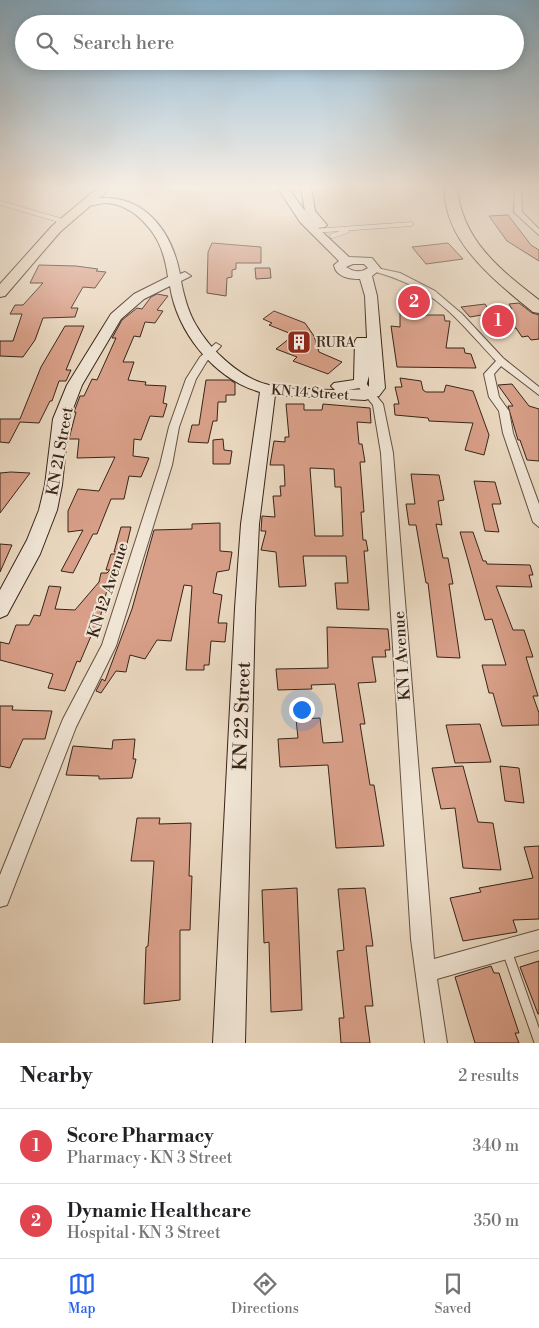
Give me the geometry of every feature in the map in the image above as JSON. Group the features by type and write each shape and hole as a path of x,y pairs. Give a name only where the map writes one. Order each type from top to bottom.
{"highway":[{"path":"466,236 497,271 539,308"},
{"path":"474,236 516,279 539,298"}],"main road":[{"path":"0,293 50,236"}],"street":[{"name":"KN 14 Street","path":"172,236 180,277 197,319 212,349 233,360 269,386 366,389"},
{"path":"328,236 351,260 372,264 365,274"},
{"path":"328,236 351,260"},
{"path":"351,260 340,268 345,273 365,274 415,284 440,297 457,311 501,361 539,392"},
{"path":"365,274 371,296 377,388 366,389"},
{"name":"KN 21 Street","path":"0,609 35,541 52,495 63,412 71,392 116,317 123,309 152,288 180,277"},
{"name":"KN 12 Avenue","path":"0,898 69,724 114,630 161,481 182,404 191,379 212,349"},
{"path":"501,361 489,374 491,386 494,397 504,411 508,433 539,522"},
{"name":"KN 22 Street","path":"229,1043 244,608 250,524 269,386"},
{"name":"KN 1 Avenue","path":"366,389 380,413 386,453 421,939 436,1043"},
{"path":"426,972 539,940"}],"lane":[{"path":"507,950 539,1042"}],"building":[{"path":"503,236 524,236 531,245 539,250 539,261 507,241"},
{"path":"212,243 261,247 261,263 236,263 236,269 232,270 232,277 227,278 226,296 207,293 208,252"},
{"path":"448,243 463,259 426,264 412,247"},
{"path":"39,265 76,266 106,272 95,288 83,287 71,308 78,308 75,317 43,318 35,340 23,357 0,356 0,341 13,341 22,314 10,314 15,305 23,305 43,283 30,283"},
{"path":"255,268 270,268 271,278 256,279"},
{"path":"404,293 421,297 415,311 425,312 424,315 444,315 445,321 450,321 446,348 464,348 465,353 471,354 476,368 397,367 391,326 400,327 400,308 398,307"},
{"path":"157,294 168,296 157,310 163,311 155,323 145,322 140,337 134,336 123,362 134,362 128,380 146,382 145,385 166,386 163,403 167,404 163,417 150,416 141,440 134,439 133,456 149,458 141,477 129,476 124,499 111,499 97,534 93,534 73,573 61,571 83,530 68,532 68,511 78,489 99,491 115,457 77,458 79,439 69,439 76,412 74,412 80,396 84,396 92,379 97,380 116,338 112,338 122,320 137,308 142,309 151,297"},
{"path":"519,303 532,313 539,315 539,339 531,340 528,336 522,337 516,328 496,328 487,314 470,317 461,307 485,304 489,310 512,309 509,304"},
{"name":"RURA","path":"274,311 305,323 314,336 319,352 342,362 328,374 293,361 297,357 276,349 294,335 269,325 272,323 263,319"},
{"path":"65,326 84,326 66,370 71,370 66,381 59,381 52,401 50,401 39,423 20,422 9,443 0,442 0,419 20,419 41,367"},
{"path":"400,378 421,381 423,390 426,392 444,392 446,385 473,391 489,435 484,455 465,450 473,423 429,421 428,418 395,415 394,404 399,404 395,387 402,387"},
{"path":"206,380 230,380 235,383 235,395 226,395 226,402 218,402 217,421 213,421 208,443 188,442 192,425 199,425"},
{"path":"512,384 529,406 539,409 539,461 527,460 520,440 518,440 508,406 513,406 498,385"},
{"path":"286,404 304,404 304,410 322,410 323,404 370,408 371,423 357,422 359,444 362,444 365,462 360,462 364,512 361,512 363,540 366,540 368,551 364,551 369,610 337,609 335,583 348,583 346,556 303,556 306,586 279,587 276,552 261,550 266,531 261,531 262,516 275,517 273,496 281,496 280,486 285,486 284,465 270,465 274,441 285,442 285,437 289,437","holes":["310,468 334,469 335,487 341,487 343,536 315,536"]},
{"path":"223,439 224,450 232,451 230,464 213,464 213,440"},
{"path":"0,473 30,473 0,513"},
{"path":"411,474 439,475 444,500 438,501 442,525 436,524 443,558 448,558 453,584 449,584 460,658 437,657 428,583 426,583 416,525 409,525 406,504 415,504"},
{"path":"474,481 495,482 501,504 492,504 499,532 485,531"},
{"path":"220,523 220,551 232,552 229,570 217,572 213,593 222,595 218,623 227,623 225,642 211,641 209,665 204,665 204,670 186,670 192,586 184,585 171,641 157,640 145,659 130,655 126,672 116,671 101,693 96,691 102,679 105,681 132,609 154,530 192,529 192,524"},
{"path":"121,527 131,527 125,552 114,552"},
{"path":"460,532 473,532 483,561 486,561 487,564 530,565 533,575 529,575 532,587 496,586 513,630 524,630 533,657 526,657 538,696 533,696 539,713 539,725 502,726 493,693 489,693 482,665 506,665 492,619 485,620"},
{"path":"0,544 12,545 0,572"},
{"path":"111,554 123,554 118,570 112,570 97,630 94,629 80,662 77,661 65,691 48,688 53,674 0,660 0,642 9,644 16,625 29,625 34,615 40,616 49,586 61,587 55,609 75,610 99,582 101,573 107,573 110,570 106,570"},
{"path":"327,627 388,629 390,650 385,650 386,657 372,657 376,682 358,683 365,724 360,724 370,785 374,785 384,846 336,848 328,765 280,767 278,739 298,738 296,719 320,718 323,743 343,742 335,684 311,685 312,689 278,690 276,669 328,668"},
{"path":"0,706 13,706 12,710 52,711 45,739 23,739 10,768 0,766"},
{"path":"480,724 491,762 455,763 446,725"},
{"path":"135,739 133,759 136,759 132,778 99,779 99,776 66,775 73,746 112,749 113,740"},
{"path":"463,766 478,822 493,823 501,870 463,868 455,808 441,809 432,768"},
{"path":"500,766 519,768 524,803 505,801"},
{"path":"137,818 160,818 159,824 191,823 189,876 192,876 190,930 180,930 180,1000 144,1004 146,947 148,946 154,861 131,861"},
{"path":"539,846 539,919 513,920 517,932 463,941 450,898 481,892 479,888 533,878 524,847"},
{"path":"297,888 302,1010 271,1012 269,942 264,943 262,890"},
{"path":"365,888 373,946 366,946 373,1006 365,1006 370,1043 341,1043 339,1018 344,1018 337,951 344,950 338,889"},
{"path":"539,961 539,1014 538,1014 520,967"},
{"path":"491,966 494,973 499,973 519,1033 515,1033 519,1043 475,1043 455,977"}],"place":[{"name":"Dynamic Healthcare","path":"414,302"},
{"name":"Score Pharmacy","path":"498,321"},
{"name":"RURA","path":"299,342"}]}
